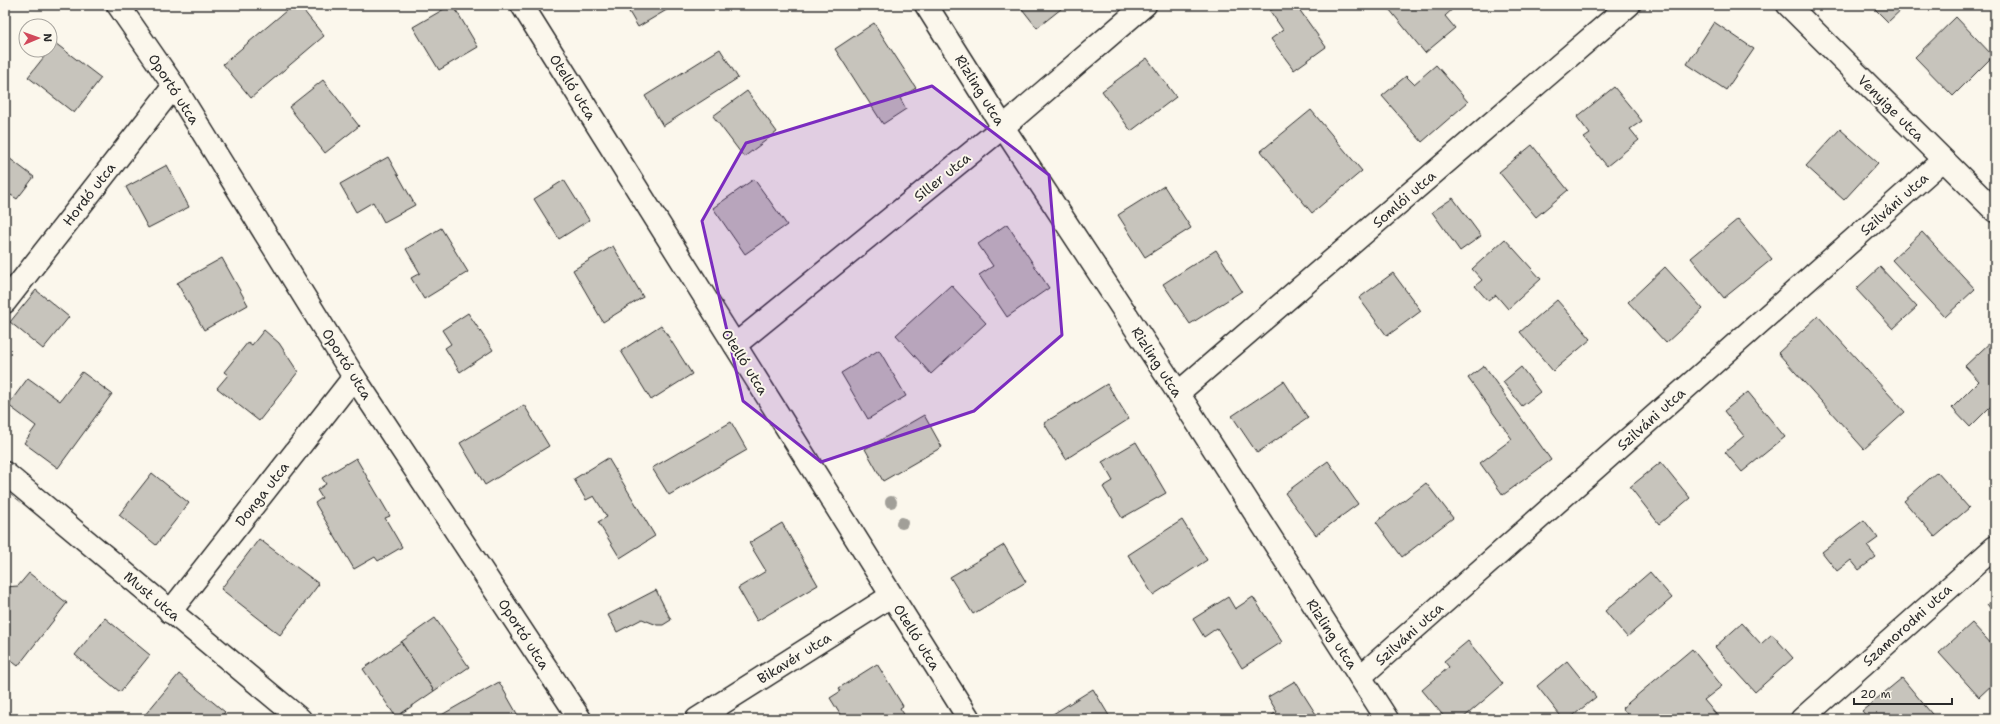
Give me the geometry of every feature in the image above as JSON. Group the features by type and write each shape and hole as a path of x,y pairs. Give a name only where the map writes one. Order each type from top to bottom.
{"street":[{"name":"Oportó utca","path":"118,5 174,86 354,377 580,719"},
{"name":"Otelló utca","path":"522,5 969,719"},
{"name":"Rizling utca","path":"926,5 1003,127 1178,393 1387,719"},
{"name":"Siller utca","path":"735,345 1003,127 1145,5"},
{"name":"Somlói utca","path":"1178,393 1629,5"},
{"name":"Venyige utca","path":"1788,5 1995,211"},
{"name":"Hordó utca","path":"5,302 174,86"},
{"name":"Szilváni utca","path":"1360,677 1943,160"},
{"name":"Donga utca","path":"170,612 354,377"},
{"name":"Must utca","path":"5,473 300,719"},
{"name":"Szamorodni utca","path":"1802,719 1995,547"},
{"name":"Bikavér utca","path":"697,719 891,596"}],"highlighted area":[{"path":"932,86 1049,175 1062,335 974,411 821,462 743,401 702,221 746,143"}],"building":[{"path":"293,5 299,5 324,36 251,98 223,64"},
{"path":"453,5 478,47 439,70 413,27"},
{"path":"625,5 675,5 638,27"},
{"path":"1019,5 1066,5 1037,28"},
{"path":"1278,5 1296,5 1326,47 1294,70 1271,39 1283,30 1270,11"},
{"path":"1394,5 1455,5 1456,6 1445,16 1455,28 1425,53 1389,9"},
{"path":"1871,5 1906,5 1888,22"},
{"path":"1956,17 1993,56 1953,96 1915,57"},
{"path":"1714,22 1754,49 1726,90 1687,64"},
{"path":"874,23 916,88 900,98 906,109 883,124 835,49"},
{"path":"58,45 101,78 74,113 28,77 43,58 58,58"},
{"path":"720,49 738,78 663,126 645,96"},
{"path":"1147,58 1176,97 1131,131 1102,91"},
{"path":"1436,65 1468,102 1422,142 1382,96 1406,76 1414,84"},
{"path":"323,80 359,126 325,153 289,107"},
{"path":"1614,87 1642,121 1630,129 1639,140 1607,166 1584,138 1590,134 1577,117"},
{"path":"747,91 777,132 744,157 713,116"},
{"path":"1311,110 1362,171 1312,213 1261,151"},
{"path":"1840,129 1878,163 1844,200 1806,166"},
{"path":"1532,145 1568,190 1536,217 1499,172"},
{"path":"5,155 34,177 17,199 11,195 5,202"},
{"path":"388,157 415,205 384,222 373,202 356,212 340,184"},
{"path":"167,165 189,207 148,228 126,187"},
{"path":"754,179 787,225 745,254 713,208"},
{"path":"564,180 589,220 559,239 534,199"},
{"path":"1164,186 1191,228 1145,257 1118,215"},
{"path":"1453,198 1481,236 1460,251 1432,212"},
{"path":"1738,219 1772,259 1724,298 1691,258"},
{"path":"1007,224 1049,288 1007,317 979,275 993,266 978,244"},
{"path":"441,228 468,272 424,299 411,278 420,273 406,249"},
{"path":"1922,232 1975,289 1945,317 1892,260"},
{"path":"1505,239 1541,279 1508,309 1496,295 1488,301 1475,286 1482,280 1472,269"},
{"path":"613,246 643,297 603,322 573,270"},
{"path":"1216,250 1242,291 1190,324 1163,284"},
{"path":"222,258 248,305 204,330 177,283"},
{"path":"1665,267 1703,309 1666,343 1628,302"},
{"path":"1880,267 1917,307 1893,329 1856,289"},
{"path":"1393,273 1421,311 1387,336 1359,298"},
{"path":"951,285 986,323 931,374 896,335"},
{"path":"36,290 69,317 43,349 10,322"},
{"path":"1557,300 1591,339 1553,371 1520,332"},
{"path":"468,313 493,350 460,372 445,348 451,344 442,330"},
{"path":"1818,316 1905,412 1864,449 1778,353"},
{"path":"661,325 692,374 651,400 621,351"},
{"path":"264,330 279,343 298,372 259,421 217,388 228,375 224,372 248,342 252,345"},
{"path":"1995,338 1995,402 1970,427 1952,408 1979,381 1965,366"},
{"path":"879,350 906,396 868,419 841,373"},
{"path":"1484,366 1551,460 1503,495 1480,463 1512,439 1468,378"},
{"path":"1521,367 1540,392 1522,406 1503,382"},
{"path":"82,372 112,394 58,468 24,443 36,426 8,405 28,378 60,401"},
{"path":"1284,381 1308,418 1257,453 1232,416"},
{"path":"1107,384 1129,419 1066,459 1044,423"},
{"path":"1748,392 1785,437 1742,472 1725,452 1744,436 1724,411"},
{"path":"524,405 549,446 485,485 460,443"},
{"path":"924,415 942,447 883,481 865,449"},
{"path":"731,422 747,450 669,495 652,468"},
{"path":"1136,442 1166,493 1122,518 1103,487 1113,481 1102,462"},
{"path":"356,458 390,516 385,518 402,547 378,561 375,557 354,569 315,503 322,498 317,490 326,484 322,478"},
{"path":"608,458 655,536 620,558 598,522 607,517 594,496 586,500 574,479"},
{"path":"1328,461 1358,504 1316,535 1285,493"},
{"path":"1661,462 1690,498 1659,524 1630,487"},
{"path":"1937,472 1969,508 1935,537 1904,501"},
{"path":"152,473 189,503 156,545 119,515"},
{"path":"1426,483 1453,518 1402,557 1376,522"},
{"path":"1182,520 1207,560 1153,595 1128,555"},
{"path":"1864,520 1878,538 1867,546 1876,557 1859,570 1851,560 1837,571 1822,552"},
{"path":"782,523 818,585 757,621 738,588 766,571 749,543"},
{"path":"5,529 10,533 5,539"},
{"path":"259,539 319,584 280,635 221,589"},
{"path":"1004,545 1026,582 973,614 950,577"},
{"path":"1650,572 1672,598 1627,637 1605,611"},
{"path":"29,573 67,603 18,666 5,656 5,587 18,586"},
{"path":"656,590 671,620 663,625 657,625 642,619 617,632 608,615"},
{"path":"1228,597 1235,609 1253,597 1282,642 1242,668 1217,628 1204,637 1193,619"},
{"path":"1995,597 1995,614 1987,604"},
{"path":"105,618 150,655 120,692 75,655"},
{"path":"435,618 469,667 434,691 401,642"},
{"path":"1742,623 1761,644 1772,634 1793,658 1755,692 1715,647"},
{"path":"1972,623 1995,648 1995,682 1979,697 1939,653"},
{"path":"1468,641 1503,684 1462,719 1446,719 1422,690 1449,667 1444,661"},
{"path":"401,642 434,691 396,717 363,669"},
{"path":"1692,649 1722,686 1704,700 1720,719 1631,719 1622,708"},
{"path":"1567,661 1596,697 1569,719 1563,719 1537,686"},
{"path":"877,664 903,706 900,708 907,719 843,719 830,698 841,691 839,688"},
{"path":"179,674 225,712 219,719 147,719 144,716"},
{"path":"1902,678 1936,719 1869,719 1862,711"},
{"path":"1295,681 1319,719 1266,719 1277,712 1268,697"},
{"path":"499,682 520,719 439,719 438,717"},
{"path":"1093,689 1111,719 1045,719"}]}
